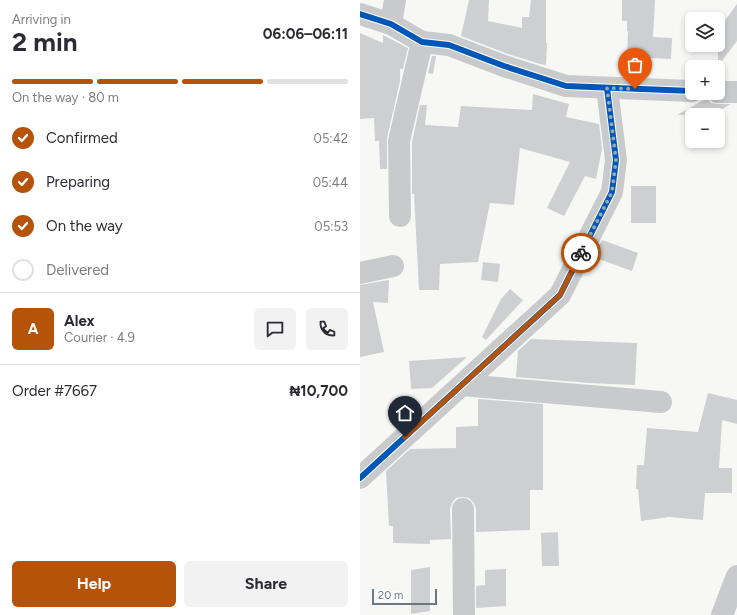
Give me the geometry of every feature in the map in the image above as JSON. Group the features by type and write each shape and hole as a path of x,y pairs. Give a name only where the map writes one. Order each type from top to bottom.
{"street":[{"path":"391,24 395,0"},
{"path":"360,14 391,24 422,42 449,45 504,66 566,86 685,91"},
{"path":"400,216 399,141 422,42"},
{"path":"360,478 560,295 612,192 616,160 607,88"},
{"path":"725,92 737,92"},
{"path":"360,273 393,266"},
{"path":"462,385 661,402"},
{"path":"463,509 464,615"},
{"path":"722,615 737,576"}],"building":[{"path":"469,0 489,0 488,21 522,28 522,17 529,17 531,0 546,0 546,65 508,54 461,36"},
{"path":"622,0 655,0 653,37 672,38 671,59 627,57 628,31 627,21 622,21"},
{"path":"737,4 737,41 723,60 718,60 718,52 725,52 725,20"},
{"path":"360,33 383,43 383,35 408,48 403,69 400,69 400,81 387,138 387,169 380,169 379,141 375,141 374,118 360,119"},
{"path":"432,56 436,56 433,74 428,73"},
{"path":"533,94 569,104 566,117 599,124 602,149 596,179 585,176 564,216 547,208 570,162 520,148 514,205 490,203 478,262 440,264 439,290 419,290 414,194 412,194 412,142 420,105 427,105 425,125 458,127 461,106 532,110"},
{"path":"703,100 709,100 711,103 731,104 724,108 689,108"},
{"path":"685,110 685,115 677,115"},
{"path":"631,186 656,186 656,223 631,223"},
{"path":"602,240 638,253 632,271 593,257"},
{"path":"483,262 500,264 498,282 481,280"},
{"path":"389,280 388,303 373,302 384,352 360,357 360,285"},
{"path":"510,289 523,300 486,340 482,337 501,299"},
{"path":"531,339 637,343 635,385 516,377 518,351"},
{"path":"467,357 432,388 411,389 409,361"},
{"path":"708,393 737,400 737,424 722,420 719,468 732,468 732,493 705,493 703,520 669,517 641,521 638,489 636,489 637,465 644,465 647,428 698,432"},
{"path":"478,399 543,404 543,490 530,490 530,530 476,532 476,509 474,503 469,498 462,497 456,498 450,509 451,539 430,540 430,544 393,543 393,526 389,526 386,471 410,449 456,448 456,427 478,426"},
{"path":"558,532 559,566 542,566 541,533"},
{"path":"430,567 430,611 411,614 411,570"},
{"path":"506,569 506,606 476,608 476,586 485,585 485,570"}],"cycle path":[{"path":"360,14 391,24 422,42 449,45 504,66 566,86 685,91"},
{"path":"360,478 560,295 612,192 616,160 607,88"}],"way so far":[{"path":"581,253 612,192 616,160 607,88 635,89"}],"route":[{"path":"405,437 560,295 581,253"}]}
